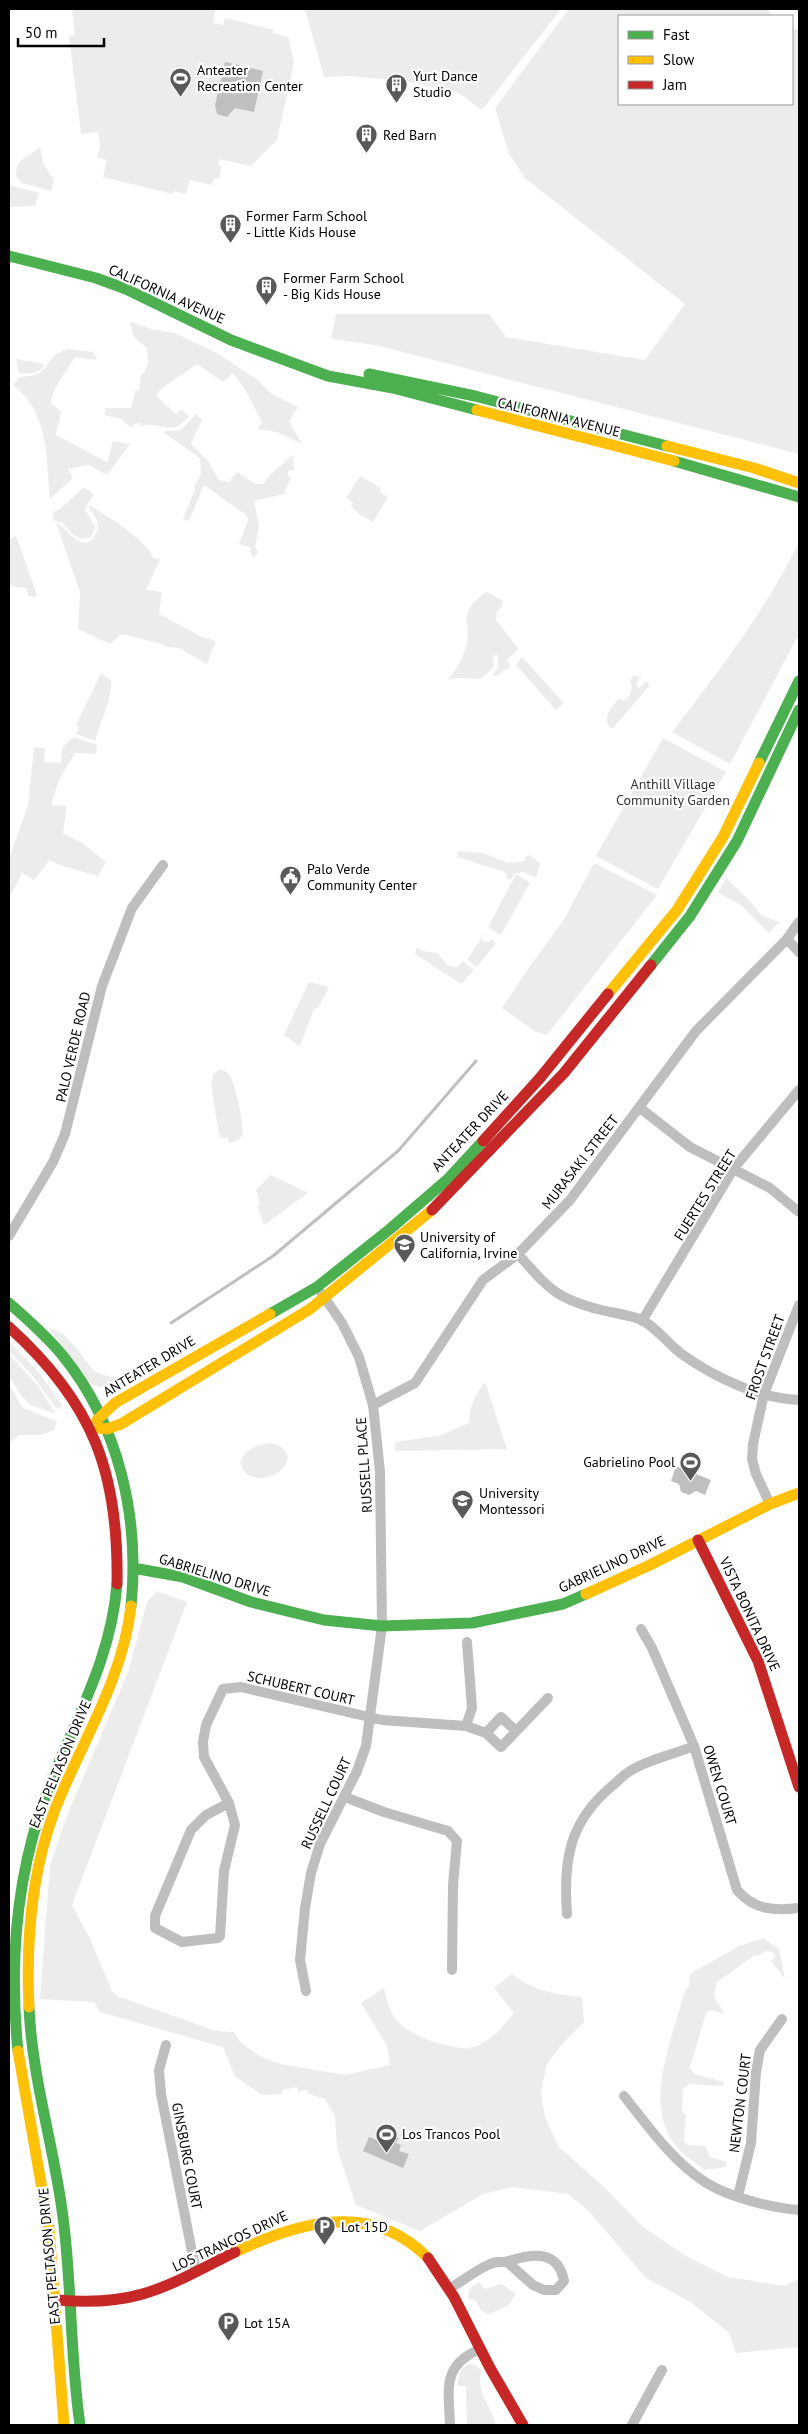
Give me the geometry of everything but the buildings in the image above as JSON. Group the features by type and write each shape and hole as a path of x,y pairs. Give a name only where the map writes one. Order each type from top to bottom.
{"main road":[{"name":"CALIFORNIA AVENUE","path":"9,256 96,278 118,286 245,346 282,360 311,368 328,376 393,388 727,475 799,497"},
{"name":"CALIFORNIA AVENUE","path":"311,368 373,374 451,390 754,468 799,483"},
{"name":"ANTEATER DRIVE","path":"107,1429 121,1424 310,1309 320,1291 448,1179 554,1059 677,910 727,830 799,681"},
{"name":"ANTEATER DRIVE","path":"90,1427 115,1403 194,1356 320,1291 407,1231 471,1171 564,1073 690,916 737,841 799,710"},
{"path":"471,1171 480,1154 551,1072 554,1059"},
{"name":"EAST PELTASON DRIVE","path":"9,1304 30,1320 67,1361 102,1414 116,1448 130,1506 133,1568 132,1602 120,1657 106,1694 70,1773 45,1838 34,1893 30,1928 29,2004 31,2037 36,2076 58,2184 64,2232 73,2373 80,2425"},
{"name":"EAST PELTASON DRIVE","path":"9,1327 32,1349 54,1375 79,1407 90,1427 107,1480 113,1510 118,1568 116,1600 110,1634 101,1663 47,1792 32,1835 20,1897 15,1958 15,2015 18,2054 49,2230 60,2400 64,2425"},
{"path":"90,1427 107,1429"},
{"name":"GABRIELINO DRIVE","path":"133,1568 183,1577 228,1595 286,1612 324,1620 382,1626 472,1623 563,1604 650,1565 770,1504 799,1492"},
{"name":"VISTA BONITA DRIVE","path":"698,1540 758,1661 799,1787"},
{"name":"LOS TRANCOS DRIVE","path":"54,2300 89,2302 127,2300 150,2293 285,2229 313,2221 341,2220 366,2223 409,2242 435,2266 467,2319 480,2349 522,2425"}],"street":[{"name":"PALO VERDE ROAD","path":"9,1236 53,1162 65,1134 102,986 132,908 163,864"},
{"name":"MURASAKI STREET","path":"373,1405 415,1383 483,1280 518,1254 570,1200 696,1031 787,939 799,922"},
{"path":"787,939 799,952"},
{"name":"FUERTES STREET","path":"642,1320 734,1168 799,1090"},
{"path":"640,1108 690,1147 770,1188 799,1212"},
{"path":"518,1254 548,1288 561,1296 575,1303 642,1320 682,1355 713,1373 764,1394 799,1400"},
{"name":"RUSSELL PLACE","path":"320,1291 342,1323 360,1357 373,1405 380,1472 382,1626"},
{"name":"FROST STREET","path":"770,1504 756,1474 752,1459 753,1444 764,1394 799,1305"},
{"name":"RUSSELL COURT","path":"306,1991 300,1960 305,1908 311,1873 320,1844 345,1797 366,1746 382,1626"},
{"name":"OWEN COURT","path":"641,1629 652,1648 694,1746 737,1890 744,1898 762,1908 779,1910 799,1908"},
{"path":"466,1726 472,1708 467,1642"},
{"name":"SCHUBERT COURT","path":"229,1803 206,1815 191,1830 155,1916 155,1928 182,1942 218,1938 220,1936 224,1871 235,1831 234,1816 229,1803 204,1757 203,1742 206,1725 223,1689 241,1687 370,1718 466,1726 486,1733 501,1747 548,1698"},
{"path":"486,1733 501,1717 516,1731"},
{"path":"567,1914 565,1882 567,1860 573,1835 595,1800 630,1771 694,1746"},
{"path":"345,1797 384,1812 448,1831 457,1841 453,1894 452,1970"},
{"name":"NEWTON COURT","path":"738,2196 751,2143 756,2072 760,2050 782,2019"},
{"name":"GINSBURG COURT","path":"166,2046 159,2070 161,2094 196,2272"},
{"path":"624,2096 673,2155 705,2183 738,2196 786,2209 799,2210"},
{"path":"450,2288 494,2262 507,2262 532,2255 548,2258 560,2268 564,2281 556,2290 544,2290 507,2262"},
{"path":"450,2425 451,2374 460,2358 480,2349"},
{"path":"632,2425 662,2370"}],"green space":[{"name":"Anteater Recreation Center","path":"72,9 215,9 213,23 223,25 225,18 274,30 273,33 288,37 294,63 277,140 251,166 219,159 218,165 222,167 219,179 214,178 212,185 190,180 186,194 174,191 173,194 103,177 107,160 97,157 100,145 98,132 81,134 69,36 75,35"},
{"name":"Anteater Recreation Center","path":"305,9 561,9 482,110 459,93 405,81 349,76 324,77"},
{"path":"569,9 768,9 772,15 618,15 618,105 793,105 793,28 799,30 799,454 375,345 331,339 336,314 489,314 506,337 645,360 685,304 525,178 509,154 495,108"},
{"path":"40,147 43,163 54,180 51,191 22,183 16,177 17,166 20,162"},
{"path":"9,185 39,193 35,206 9,207"},
{"path":"132,322 154,330 175,333 217,353 256,379 272,394 298,407 289,421 302,444 277,432 258,429 262,422 246,391 233,373 223,382 197,364 161,389 156,396 176,414 181,409 189,416 183,423 171,428 155,425 141,426 141,423 133,424 134,427 129,426 121,419 104,415 106,408 131,408 135,391 139,390 141,374 144,373 148,362 147,348 133,336 130,323"},
{"path":"68,349 93,352 97,360 75,357 54,390 51,403 61,412 56,435 107,462 113,441 130,444 107,475 89,465 68,469 73,478 50,499 44,437 33,409 25,396 13,385 20,377 31,376 43,370 53,357"},
{"path":"16,359 45,364 34,373 19,373"},
{"path":"196,414 202,420 191,444 208,461 219,480 229,482 237,472 255,484 263,484 272,473 293,455 294,470 288,471 288,476 291,478 284,494 254,501 259,526 255,547 258,552 254,557 251,555 250,547 239,544 248,520 246,515 204,485 189,521 183,519 195,489 194,487 201,474 200,458 164,433 167,431 180,431"},
{"path":"360,476 381,488 379,492 388,497 373,522 359,514 351,506 353,503 346,498"},
{"path":"85,488 94,494 85,509 95,527 91,537 81,539 72,534 63,523 55,521 52,513 60,509"},
{"path":"90,505 136,537 144,544 153,558 160,559 146,590 162,592 159,614 202,637 216,641 207,664 179,648 167,647 162,644 121,634 110,644 78,629 80,592 56,523 76,539 87,543 93,539 98,529 97,520 89,508"},
{"path":"16,536 37,597 28,596 27,588 9,586 9,540"},
{"path":"799,542 799,634 730,764 672,732 724,663 756,616 772,592"},
{"path":"487,592 503,601 501,605 503,606 497,611 496,620 521,652 518,649 507,660 511,666 496,676 492,676 498,667 498,655 493,656 494,666 483,677 478,679 456,678 448,680 460,663 466,647 468,639 468,612 475,602"},
{"path":"522,657 564,703 556,710 516,665"},
{"path":"101,673 111,680 111,688 95,741 76,734 79,726 76,725"},
{"path":"634,675 642,678 638,679 636,686 639,688 645,683 644,680 650,685 613,728 610,728 607,720 608,713 618,699 625,700 629,696 632,689 630,681"},
{"path":"73,737 97,745 96,754 75,753 59,780 51,805 67,806 63,833 82,843 106,862 98,876 59,865 50,860 34,880 22,873 11,895 9,895 9,859 28,805 34,747 45,748 44,762 61,763 62,748"},
{"name":"Anthill Village Community Garden","path":"663,738 726,772 658,889 596,856"},
{"path":"459,851 483,853 508,863 525,861 525,857 529,855 540,863 536,878 523,872 514,874 508,880 504,871 457,857"},
{"path":"594,863 657,895 547,1035 536,1032 502,1008 563,921"},
{"path":"516,874 530,883 501,935 488,927"},
{"path":"726,878 751,902 761,915 779,922 769,933 741,905 718,893"},
{"path":"484,935 482,941 489,942 491,939 489,937 496,943 477,967 467,960"},
{"path":"417,947 422,951 437,953 449,965 457,967 463,961 474,970 461,984 415,954"},
{"path":"309,982 329,987 318,1008 314,1009 300,1046 284,1035"},
{"path":"220,1069 227,1072 232,1080 243,1130 241,1137 229,1143 228,1138 221,1138 219,1134 211,1085 213,1074"},
{"path":"271,1175 308,1193 264,1225 257,1206 260,1205 256,1190"},
{"path":"49,1328 62,1333 94,1371 123,1380 110,1389 92,1385"},
{"path":"9,1341 40,1374 63,1406 57,1409 32,1375 9,1351"},
{"path":"9,1354 38,1386 56,1414 31,1405 22,1397 9,1376"},
{"path":"485,1382 507,1449 395,1451 395,1442 438,1436 469,1423 473,1401"},
{"path":"9,1385 23,1408 57,1421 54,1430 41,1435 19,1435 9,1443"},
{"path":"270,1443 282,1447 287,1454 287,1461 283,1468 276,1474 266,1477 256,1477 245,1473 240,1463 245,1454 260,1445"},
{"path":"157,1591 187,1602 72,1905 91,1941 112,1991 117,1996 216,2031 234,2032 240,2042 258,2055 280,2064 345,2075 390,2065 387,2046 361,2003 384,1988 391,2012 406,2029 432,2041 461,2048 476,2046 489,2039 514,2013 494,1988 512,1974 520,1980 545,1991 582,1997 584,2022 562,2044 547,2064 541,2092 545,2117 558,2146 604,2187 643,2227 686,2256 728,2277 784,2286 799,2279 799,2347 736,2353 729,2333 692,2303 646,2278 587,2209 568,2194 512,2187 483,2194 420,2231 356,2205 337,2148 335,2116 325,2099 309,2094 307,2090 298,2092 297,2087 282,2090 282,2094 262,2095 234,2075 223,2047 100,2012 94,2002 40,1999 50,1865 67,1815 128,1672 147,1602"},
{"path":"764,1938 779,1949 785,1979 771,1961 776,1957 773,1952 766,1951 760,1955 755,1955 717,1982 714,1996 724,2013 711,2010 706,2013 690,2068 694,2074 724,2082 723,2086 689,2084 683,2089 682,2111 686,2115 684,2141 688,2145 705,2146 710,2157 727,2162 726,2167 705,2170 679,2150 665,2125 661,2107 661,2088 668,2048 684,1993 689,1986 690,1974 739,1946"},
{"path":"479,2282 485,2289 501,2284 516,2294 509,2305 488,2315 481,2310 476,2301 469,2299 468,2293 471,2287"},
{"path":"469,2364 475,2365 482,2371 480,2384 496,2425 461,2425 467,2424 466,2386 457,2386 461,2369"}],"shaded area":[{"path":"225,62 263,71 254,112 235,108 227,117 217,114 215,105"},
{"name":"Gabrielino Pool","path":"676,1466 711,1480 705,1495 696,1491 689,1495 681,1492 679,1484 671,1481"},
{"name":"Los Trancos Pool","path":"388,2134 399,2138 396,2143 401,2145 399,2151 409,2154 403,2168 363,2151 369,2137 379,2141 381,2137 386,2138"}],"waterway":[{"path":"171,1323 273,1256 398,1151 476,1061"}],"traffic: fast":[{"path":"9,256 96,278 126,289 231,340 328,376 393,388 477,410"},
{"path":"369,374 475,396 667,446"},
{"path":"674,461 799,497"},
{"path":"759,763 799,681"},
{"path":"651,965 690,916 737,841 799,710"},
{"path":"270,1314 317,1287 390,1229 448,1179 483,1141"},
{"path":"9,1303 44,1335 63,1356 99,1412 121,1474 128,1506 133,1573 131,1606"},
{"path":"133,1568 183,1577 251,1602 324,1620 382,1626 472,1623 563,1604 586,1594"},
{"path":"18,2051 15,2018 15,1952 22,1887 28,1855 36,1823 47,1792 99,1665 107,1639 117,1584"},
{"path":"29,2007 34,2060 63,2217 74,2373 80,2425"}],"traffic: slow":[{"path":"477,410 674,461"},
{"path":"667,446 754,468 799,483"},
{"path":"608,994 677,910 723,837 759,763"},
{"path":"99,1428 107,1429 121,1424 310,1309 432,1210"},
{"path":"97,1420 115,1403 270,1314"},
{"path":"586,1594 650,1565 770,1504 799,1493"},
{"path":"29,2007 28,1958 32,1908 40,1859 46,1836 64,1787 110,1686 119,1660 131,1606"},
{"path":"18,2051 49,2229 64,2425"},
{"path":"235,2252 284,2232 309,2225 334,2222 359,2223 383,2228 406,2240 428,2258"}],"traffic: jam":[{"path":"432,1210 564,1073 651,965"},
{"path":"483,1141 540,1078 608,994"},
{"path":"9,1327 38,1355 62,1383 81,1412 95,1442 106,1474 113,1507 117,1584"},
{"path":"698,1540 758,1661 799,1787"},
{"path":"58,2300 86,2301 131,2297 170,2284 235,2252"},
{"path":"428,2258 454,2297 490,2368 523,2425"}],"place":[{"name":"Anteater Recreation Center","path":"181,97"},
{"name":"Yurt Dance Studio","path":"397,103"},
{"name":"Red Barn","path":"367,154"},
{"name":"Former Farm School - Little Kids House","path":"230,243"},
{"name":"Former Farm School - Big Kids House","path":"267,305"},
{"name":"Palo Verde Community Center","path":"291,896"},
{"name":"University of California, Irvine","path":"404,1264"},
{"name":"Gabrielino Pool","path":"691,1481"},
{"name":"University Montessori","path":"463,1520"},
{"name":"Los Trancos Pool","path":"386,2153"},
{"name":"Lot 15D","path":"325,2246"},
{"name":"Lot 15A","path":"228,2342"}]}
